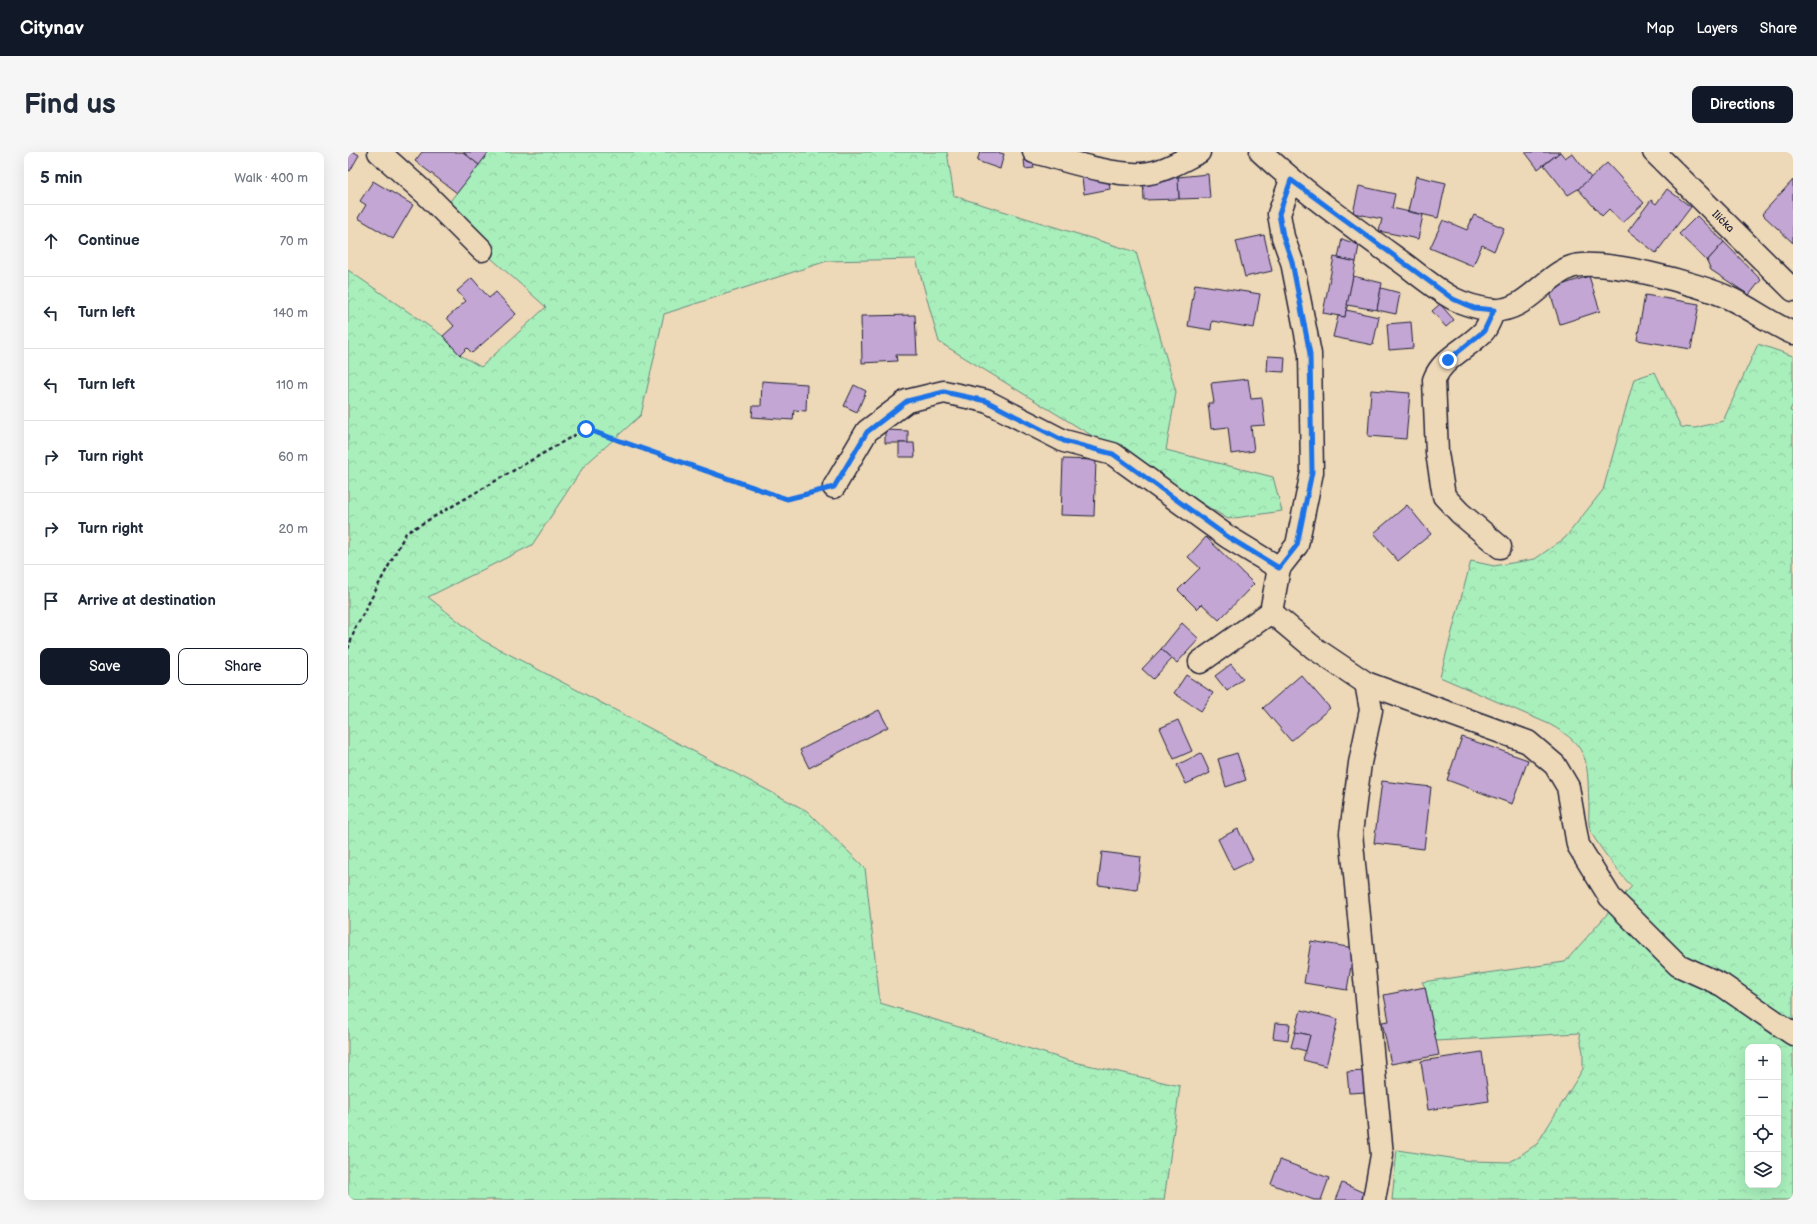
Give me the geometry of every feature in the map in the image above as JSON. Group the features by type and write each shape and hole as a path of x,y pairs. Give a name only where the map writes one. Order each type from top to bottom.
{"street":[{"path":"379,152 426,194 482,250"},
{"path":"1034,152 1112,171 1142,174 1168,168 1199,152"},
{"path":"1261,152 1291,180 1453,299 1474,308 1494,310 1510,307 1528,298 1562,270 1578,265 1595,264 1695,285 1727,297 1793,333"},
{"name":"Ilićka","path":"1654,152 1793,290"},
{"path":"1200,662 1271,612 1279,568 1297,545 1312,472 1310,354 1292,262 1283,236 1279,214 1291,180"},
{"path":"1494,310 1484,331 1448,360 1437,372 1434,380 1437,453 1444,496 1460,513 1500,547"},
{"path":"834,487 867,432 907,401 944,392 986,401 1064,441 1113,454 1228,537 1279,568"},
{"path":"1271,612 1314,648 1366,683 1528,742 1555,765 1568,787 1578,845 1610,897 1678,965 1722,985 1793,1034"},
{"path":"1366,683 1371,710 1360,763 1352,833 1358,915 1382,1155 1374,1200"}],"path":[{"path":"348,649 355,629 406,533 586,429 787,499 834,487"}],"green space":[{"path":"489,152 947,152 954,196 1136,252 1176,392 1166,450 1273,477 1282,511 1228,519 939,342 916,259 827,261 664,314 641,415 584,466 532,545 428,597 482,640 807,811 865,868 880,1003 1070,1061 1180,1086 1164,1200 348,1200 348,270 443,336 460,355 481,367 546,307 482,250 443,210"},
{"path":"1758,344 1793,356 1793,404 1790,411 1793,412 1793,1200 1392,1200 1397,1150 1471,1161 1510,1162 1537,1144 1583,1069 1583,1052 1579,1033 1436,1041 1425,987 1422,982 1565,962 1632,886 1622,876 1592,834 1589,821 1587,768 1580,749 1573,741 1563,732 1549,724 1440,677 1471,561 1494,566 1535,559 1565,538 1603,490 1634,379 1655,372 1681,427 1695,428 1723,421"}],"building":[{"path":"348,152 354,152 359,155 350,171 348,170"},
{"path":"422,152 463,152 479,165 457,193 415,161"},
{"path":"463,152 489,152 479,165"},
{"path":"980,152 997,152 1004,154 1000,169 977,161"},
{"path":"1525,152 1560,152 1538,169"},
{"path":"1560,152 1565,158 1572,153 1591,178 1568,195 1544,165"},
{"path":"1032,158 1034,168 1025,169 1024,159"},
{"path":"1607,163 1644,203 1622,223 1609,209 1602,216 1578,189"},
{"path":"1208,174 1210,198 1179,199 1178,177"},
{"path":"1108,175 1110,189 1084,194 1082,178"},
{"path":"1416,176 1446,183 1438,218 1408,211"},
{"path":"1178,177 1179,199 1144,200 1143,179"},
{"path":"1793,180 1793,243 1762,214"},
{"path":"373,181 413,205 393,239 358,218 366,205 360,201"},
{"path":"1359,186 1395,194 1392,208 1423,215 1418,239 1379,231 1382,219 1353,213"},
{"path":"1667,189 1691,207 1656,253 1628,231 1651,200 1656,204"},
{"path":"1474,215 1504,228 1494,251 1482,245 1473,266 1430,248 1443,220 1467,230"},
{"path":"1697,216 1724,242 1707,261 1679,234"},
{"path":"1264,235 1272,271 1245,277 1236,241"},
{"path":"1342,239 1359,245 1356,262 1338,258"},
{"path":"1724,242 1761,280 1749,295 1711,270 1707,261"},
{"path":"1334,257 1356,262 1345,317 1323,313"},
{"path":"1353,276 1382,283 1377,310 1347,305"},
{"path":"1589,276 1600,311 1560,324 1549,289"},
{"path":"472,278 489,298 496,292 516,314 472,353 467,348 460,355 443,336 454,326 447,318 466,301 457,291"},
{"path":"1195,284 1260,294 1254,328 1212,321 1211,330 1188,326"},
{"path":"1381,288 1400,293 1396,314 1377,310"},
{"path":"1645,295 1699,304 1691,349 1637,340"},
{"path":"1440,304 1454,320 1446,327 1432,311"},
{"path":"1346,310 1379,317 1373,345 1333,337 1338,316 1345,317"},
{"path":"915,315 917,355 896,355 897,361 862,363 861,316"},
{"path":"1411,322 1413,348 1389,350 1387,324"},
{"path":"1268,356 1285,357 1284,372 1267,371"},
{"path":"1248,379 1251,399 1262,398 1265,425 1251,426 1254,451 1231,454 1228,427 1211,429 1208,403 1214,403 1211,383"},
{"path":"762,381 807,384 806,411 794,410 793,420 752,417 753,406 761,406"},
{"path":"854,385 866,391 857,412 844,406"},
{"path":"1371,390 1410,393 1406,439 1368,436"},
{"path":"885,430 908,431 908,443 885,443"},
{"path":"899,443 914,443 915,457 899,457"},
{"path":"1063,459 1096,460 1094,516 1061,515"},
{"path":"1407,505 1431,534 1398,561 1374,533"},
{"path":"1206,537 1254,584 1219,620 1202,604 1197,609 1178,590 1200,568 1188,557"},
{"path":"1182,623 1199,639 1177,663 1161,649"},
{"path":"1161,649 1172,659 1153,679 1142,669"},
{"path":"1231,664 1243,679 1227,691 1215,676"},
{"path":"1186,675 1213,693 1201,711 1174,693"},
{"path":"1301,675 1330,708 1291,741 1263,708"},
{"path":"879,710 888,727 809,768 800,750"},
{"path":"1178,720 1192,751 1174,759 1160,728"},
{"path":"1462,737 1528,760 1512,804 1447,780"},
{"path":"1201,753 1210,773 1186,784 1177,765"},
{"path":"1237,753 1246,780 1226,787 1218,759"},
{"path":"1382,781 1431,787 1424,849 1374,843"},
{"path":"1238,829 1253,860 1233,870 1218,839"},
{"path":"1102,852 1141,857 1137,890 1098,885"},
{"path":"1311,941 1354,948 1347,990 1304,983"},
{"path":"1425,987 1439,1055 1391,1064 1382,1022 1389,1021 1384,995"},
{"path":"1301,1010 1338,1019 1326,1066 1303,1060 1310,1035 1295,1032"},
{"path":"1275,1023 1290,1024 1288,1040 1273,1038"},
{"path":"1295,1032 1310,1035 1306,1051 1291,1047"},
{"path":"1482,1052 1489,1101 1428,1110 1421,1061"},
{"path":"1366,1071 1366,1092 1349,1093 1347,1072"},
{"path":"1280,1160 1329,1178 1321,1200 1314,1200 1271,1184"},
{"path":"1342,1183 1371,1196 1369,1200 1335,1200"}],"route":[{"path":"586,429 787,499 834,487 867,432 907,401 944,392 986,401 1064,441 1113,454 1228,537 1279,568 1297,545 1312,472 1310,354 1292,262 1283,236 1279,214 1291,180 1350,225 1453,299 1474,308 1494,310 1484,331 1472,343 1448,360"}]}
